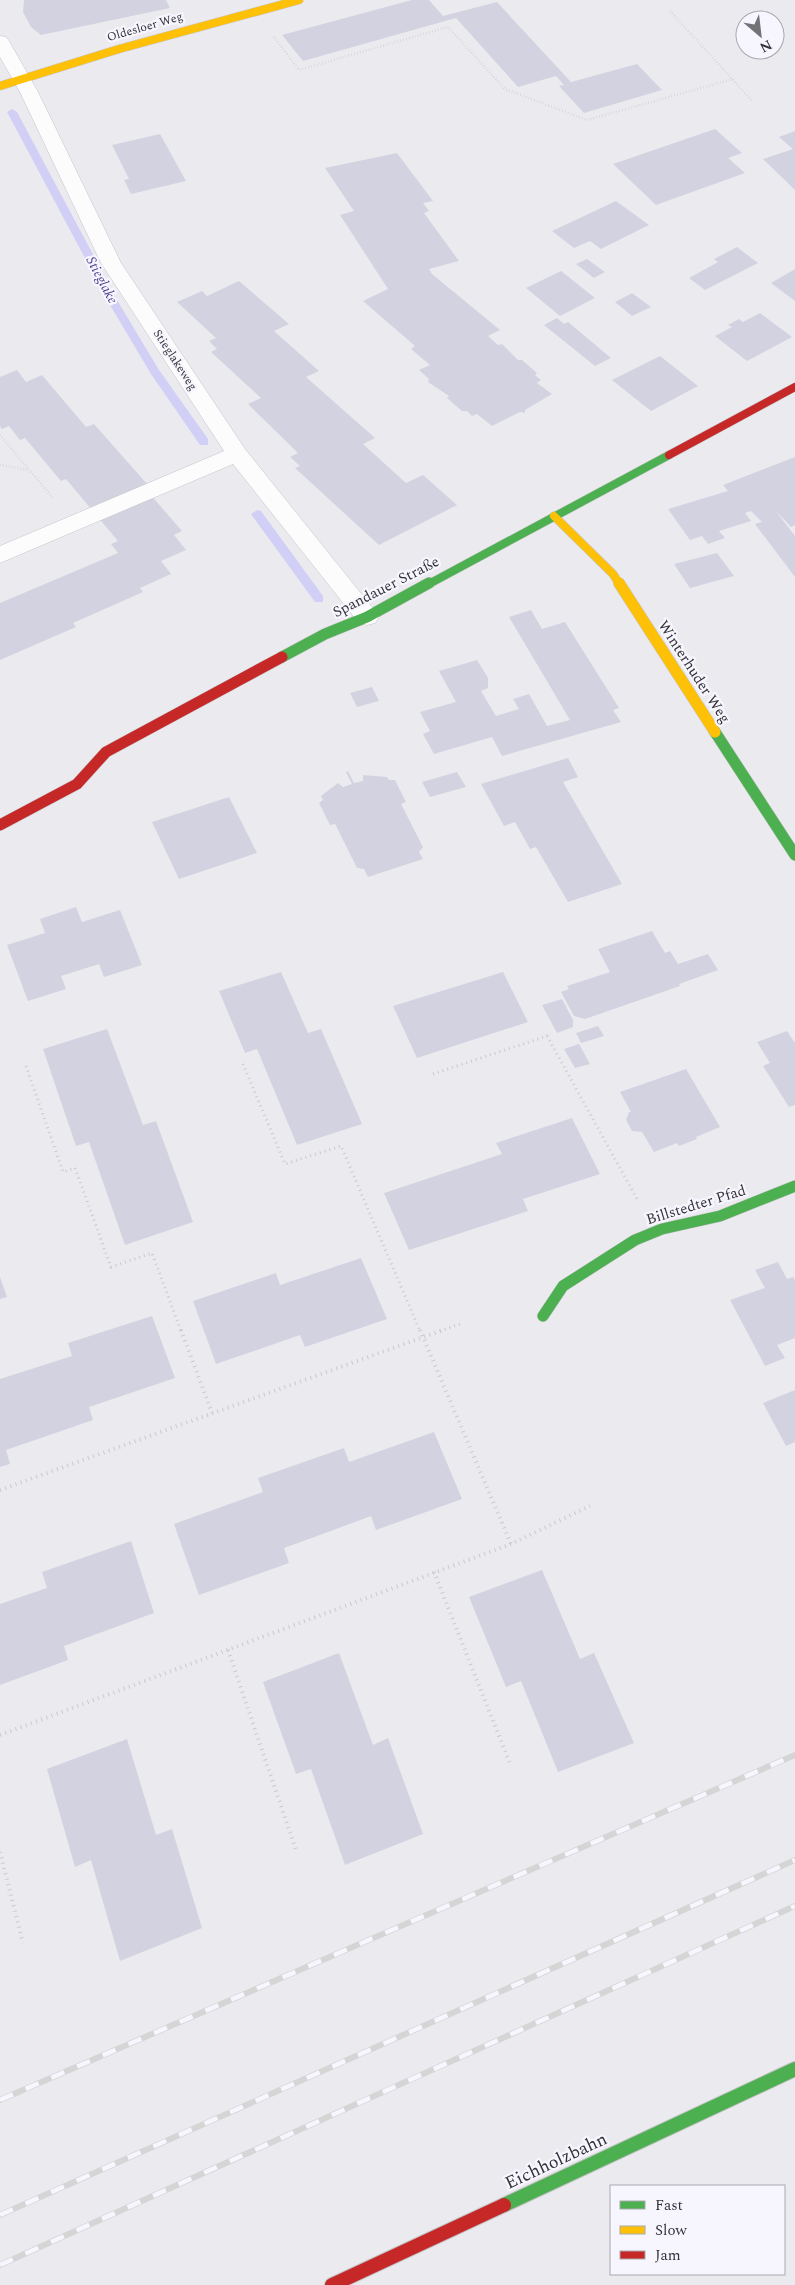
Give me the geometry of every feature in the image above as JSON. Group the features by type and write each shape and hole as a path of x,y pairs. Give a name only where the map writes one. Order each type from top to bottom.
{"street":[{"name":"Oldesloer Weg","path":"0,86 119,49 299,0"},
{"name":"Spandauer Straße","path":"0,825 77,784 106,752 325,634 366,617 795,387"},
{"name":"Winterhuder Weg","path":"554,516 613,574 795,855"},
{"name":"Billstedter Pfad","path":"543,1316 563,1286 635,1240 662,1229 720,1216 795,1186"},
{"name":"Eichholzbahn","path":"332,2285 795,2069"}],"lane":[{"name":"Stieglakeweg","path":"0,42 21,79 111,263 237,454 366,617"},
{"path":"0,555 237,454"}],"path":[{"path":"670,11 753,102"},
{"path":"269,30 299,70 448,27 505,89 587,120 733,79"},
{"path":"0,435 74,524"},
{"path":"0,465 29,470"},
{"path":"433,1074 547,1036 638,1200"},
{"path":"243,1064 285,1164 341,1146 511,1544"},
{"path":"26,1066 64,1172 75,1168 111,1267 152,1253 212,1413"},
{"path":"0,1490 463,1322"},
{"path":"0,1735 511,1544 590,1506"},
{"path":"434,1572 511,1766"},
{"path":"228,1650 296,1850"},
{"path":"0,1852 23,1943"}],"building":[{"path":"24,0 166,0 170,8 41,35 31,27 23,12"},
{"path":"412,0 429,0 443,16 497,2 571,82 637,64 662,90 584,113 559,86 564,85 556,76 518,87 456,18 303,61 282,35"},
{"path":"715,129 742,153 728,158 745,173 656,205 613,164"},
{"path":"795,131 795,190 763,159 793,149 779,137"},
{"path":"160,134 186,181 131,194 124,180 129,179 112,145"},
{"path":"397,153 433,201 423,203 429,211 424,213 459,261 429,269 432,274 500,330 488,336 498,345 502,344 518,360 522,360 537,373 535,375 541,380 537,383 552,394 525,410 525,413 520,412 492,426 477,414 472,416 467,411 462,411 447,398 449,396 428,382 429,379 419,370 430,365 411,349 415,346 363,301 388,289 340,215 354,211 325,168"},
{"path":"616,201 649,225 601,249 590,241 574,248 552,231"},
{"path":"737,247 758,263 705,290 689,278 718,262 714,259"},
{"path":"587,259 605,272 594,278 576,264"},
{"path":"795,269 795,301 771,283"},
{"path":"561,271 595,298 560,316 526,288"},
{"path":"239,281 289,324 274,331 319,371 306,377 375,438 363,444 406,483 423,475 457,505 379,545 295,468 300,466 290,457 298,453 248,404 261,398 211,352 217,349 209,341 216,338 177,302 202,291 207,296"},
{"path":"632,293 651,307 632,316 615,302"},
{"path":"760,313 792,337 747,361 715,336 732,327 728,325 739,319 743,322"},
{"path":"557,318 564,324 568,322 611,358 595,366 544,325"},
{"path":"660,356 698,386 651,411 612,380"},
{"path":"17,370 26,382 42,375 86,427 94,424 147,484 143,486 182,531 174,535 186,550 161,561 171,574 140,588 143,592 73,623 76,627 0,660 0,603 118,553 111,544 118,541 66,479 61,481 25,438 20,440 9,426 2,429 0,426 0,377"},
{"path":"795,457 795,525 791,527 775,510 795,536 795,577 755,524 762,522 751,511 745,513 751,521 719,531 725,538 708,544 702,536 690,540 668,509 728,491 723,485"},
{"path":"717,553 734,576 690,588 674,564"},
{"path":"531,610 542,629 565,622 619,708 613,710 621,722 502,756 492,737 434,754 423,734 430,731 420,712 456,702 439,671 477,660 488,678 488,688 481,691 496,716 519,709 513,699 529,694 547,726 570,720 509,617"},
{"path":"372,687 379,701 357,707 350,693"},
{"path":"568,758 578,777 563,782 622,884 568,902 536,847 530,849 515,822 504,826 481,784"},
{"path":"348,771 354,783 363,781 363,775 387,777 389,780 395,780 406,802 401,804 423,847 419,852 423,859 368,877 364,869 357,868 335,824 330,825 319,803 323,800 321,796 338,783 343,787 352,784 346,772"},
{"path":"457,772 466,787 430,797 422,782"},
{"path":"229,797 257,853 179,879 152,822"},
{"path":"76,907 82,922 120,910 142,965 104,977 99,964 61,976 66,989 28,1001 7,945 45,933 40,919"},
{"path":"652,931 665,953 670,951 678,964 708,954 718,970 679,984 680,986 585,1019 574,1016 561,992 569,989 567,986 610,972 598,949"},
{"path":"281,972 308,1033 321,1029 362,1124 297,1145 257,1049 245,1053 219,991"},
{"path":"503,972 528,1022 417,1058 393,1006"},
{"path":"562,999 573,1020 573,1027 557,1033 542,1005"},
{"path":"598,1026 604,1036 581,1043 576,1033"},
{"path":"107,1029 143,1125 156,1121 193,1222 125,1245 89,1142 76,1146 43,1049"},
{"path":"787,1031 795,1043 795,1105 789,1107 763,1066 770,1063 757,1042"},
{"path":"579,1044 590,1064 575,1068 564,1049"},
{"path":"686,1069 720,1127 679,1146 677,1143 654,1152 642,1132 632,1131 626,1120 629,1112 631,1112 620,1092"},
{"path":"572,1118 600,1174 523,1199 528,1211 409,1250 384,1193 502,1154 496,1143"},
{"path":"361,1258 387,1319 305,1347 300,1335 216,1364 193,1301 276,1273 280,1285"},
{"path":"778,1262 787,1279 793,1277 795,1280 795,1338 777,1345 785,1358 765,1366 730,1300 765,1288 755,1270"},
{"path":"0,1277 7,1297 0,1299"},
{"path":"152,1316 175,1378 89,1407 93,1420 6,1450 10,1464 0,1467 0,1379 72,1356 68,1343"},
{"path":"795,1390 795,1442 786,1446 763,1403"},
{"path":"434,1432 462,1499 376,1530 371,1516 284,1548 289,1563 199,1595 174,1524 263,1492 258,1478 344,1448 349,1462"},
{"path":"131,1541 154,1613 64,1646 68,1660 0,1685 0,1604 47,1588 42,1572"},
{"path":"542,1570 580,1659 594,1653 634,1743 558,1772 521,1681 506,1687 469,1597"},
{"path":"339,1653 373,1745 388,1738 423,1834 345,1865 311,1769 296,1774 263,1682"},
{"path":"127,1739 156,1835 172,1829 202,1928 120,1961 91,1860 75,1867 47,1769"}],"waterway":[{"name":"Stieglake","path":"12,112 115,305 155,372 204,442"},
{"name":"Stieglake","path":"257,514 319,599"}],"railway":[{"path":"0,2100 795,1755"},
{"path":"0,2215 795,1860"},
{"path":"0,2265 795,1906"}],"traffic: fast":[{"path":"282,657 325,634 367,617 669,455"},
{"path":"715,732 795,855"},
{"path":"543,1316 563,1286 635,1240 662,1229 720,1216 795,1186"},
{"path":"504,2205 795,2069"}],"traffic: slow":[{"path":"0,86 119,49 299,0"},
{"path":"554,516 613,574 715,732"}],"traffic: jam":[{"path":"669,455 795,387"},
{"path":"0,825 77,784 106,752 282,657"},
{"path":"332,2285 504,2205"}]}
